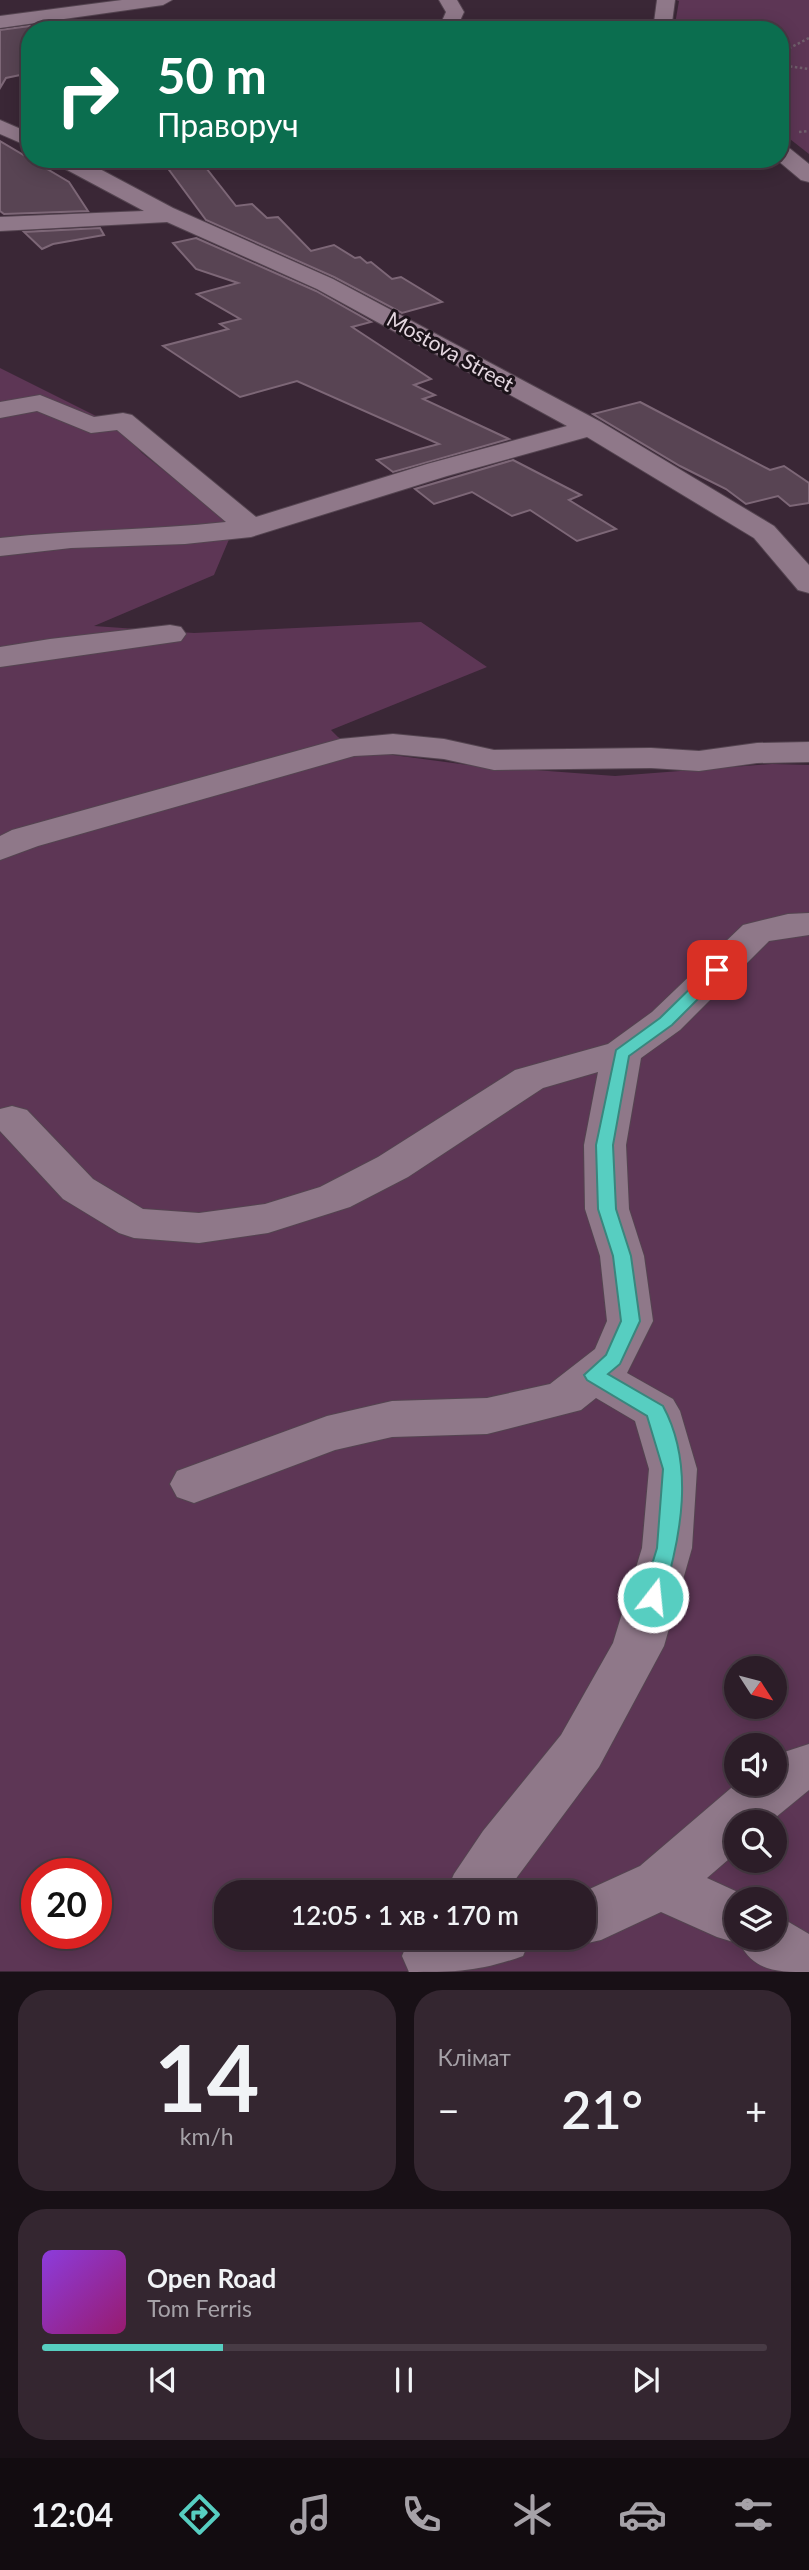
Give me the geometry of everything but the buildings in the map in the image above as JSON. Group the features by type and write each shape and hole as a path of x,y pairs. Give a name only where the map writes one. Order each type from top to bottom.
{"street":[{"path":"0,22 163,0"},
{"path":"448,0 455,12 451,21"},
{"path":"663,21 666,0"},
{"path":"0,126 21,136"},
{"path":"789,159 809,175"},
{"name":"Mostova Street","path":"81,168 169,215 325,284 591,428 764,532 809,584"},
{"path":"0,224 158,218 169,215"},
{"path":"0,410 40,402 91,425 123,421 251,528"},
{"path":"0,547 71,539 185,535 251,528 412,478 591,428"},
{"path":"0,657 50,648 170,634"},
{"path":"0,849 25,838 352,746 393,744 444,749 494,760 651,758 699,761 757,753 809,752"},
{"path":"12,1119 78,1189 134,1223 199,1228 268,1218 335,1197 393,1167 529,1079 622,1054 666,1021 756,933 788,925 809,924"},
{"path":"194,1484 327,1434 392,1419 487,1416 564,1398 613,1359 631,1321 622,1256 607,1209 605,1145 622,1054"},
{"path":"482,1880 580,1751 638,1646 667,1548 673,1469 656,1412 594,1375"},
{"path":"596,1915 660,1884 785,1775 809,1767"},
{"path":"660,1884 724,1913"},
{"path":"432,1955 451,1950"},
{"path":"785,1950 809,1967"}],"path":[{"path":"789,48 809,38"},
{"path":"789,66 809,69"}],"shaded area":[{"path":"676,0 809,0 809,154 789,138 789,21 676,21 679,1"},
{"path":"0,368 118,427 142,453 217,513 239,524 230,537 214,575 94,626 194,633 421,622 487,667 331,730 363,751 468,765 615,776 772,764 809,765 809,1971 0,1971"}],"route":[{"path":"653,1597 667,1548 673,1469 656,1412 594,1375 613,1359 631,1321 622,1256 607,1209 605,1145 622,1054 666,1021 702,988 717,970"}]}
